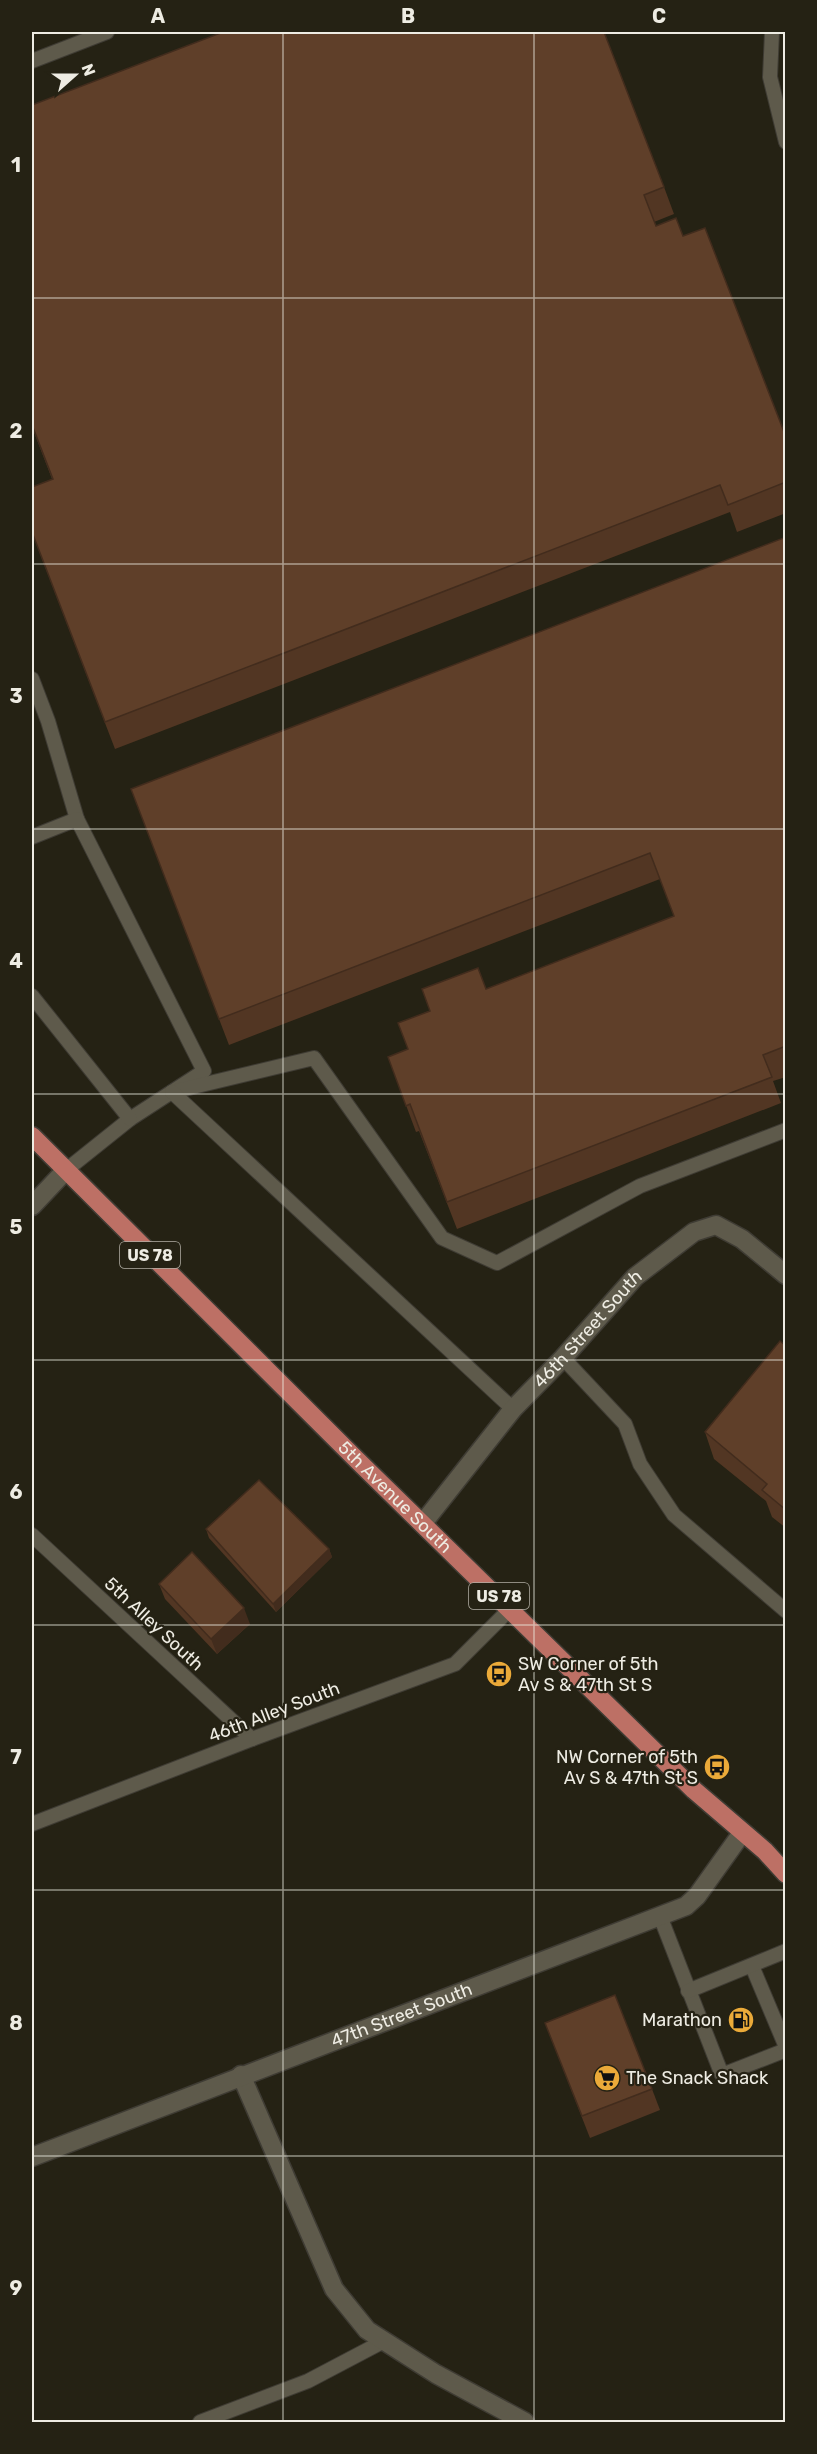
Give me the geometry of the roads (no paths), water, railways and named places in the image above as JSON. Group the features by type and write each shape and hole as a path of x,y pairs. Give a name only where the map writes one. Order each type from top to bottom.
{"main road":[{"name":"5th Avenue South","path":"32,1136 694,1790 765,1851 786,1874"},
{"name":"5th Avenue South","path":"765,1851 786,1861"}],"street":[{"path":"32,1206 65,1171"},
{"name":"46th Street South","path":"423,1523 513,1409 563,1358 635,1277 694,1232 716,1225 742,1239 786,1275"},
{"name":"47th Street South","path":"32,2157 686,1906 697,1896 742,1833"},
{"path":"241,2075 334,2289 367,2330 436,2374 525,2422"}],"lane":[{"path":"32,61 107,32"},
{"path":"772,32 770,77 786,142"},
{"path":"32,679 48,721 77,819 204,1071 130,1119 65,1171"},
{"path":"32,837 77,819"},
{"path":"32,996 130,1119"},
{"path":"172,1092 314,1058 442,1238 497,1263 640,1186 786,1130"},
{"path":"172,1092 513,1409"},
{"path":"563,1358 626,1424 640,1464 674,1515 786,1611"},
{"name":"5th Alley South","path":"32,1535 252,1739"},
{"name":"46th Alley South","path":"32,1824 455,1664 511,1608"},
{"path":"660,1916 722,2075 786,2048 752,1966"},
{"path":"688,1990 786,1951"},
{"path":"200,2422 308,2380 384,2341"}],"place":[{"name":"SW Corner of 5th Av S & 47th St S","path":"499,1674"},
{"name":"NW Corner of 5th Av S & 47th St S","path":"717,1767"},
{"name":"Marathon","path":"741,2020"},
{"name":"The Snack Shack","path":"607,2078"}]}
